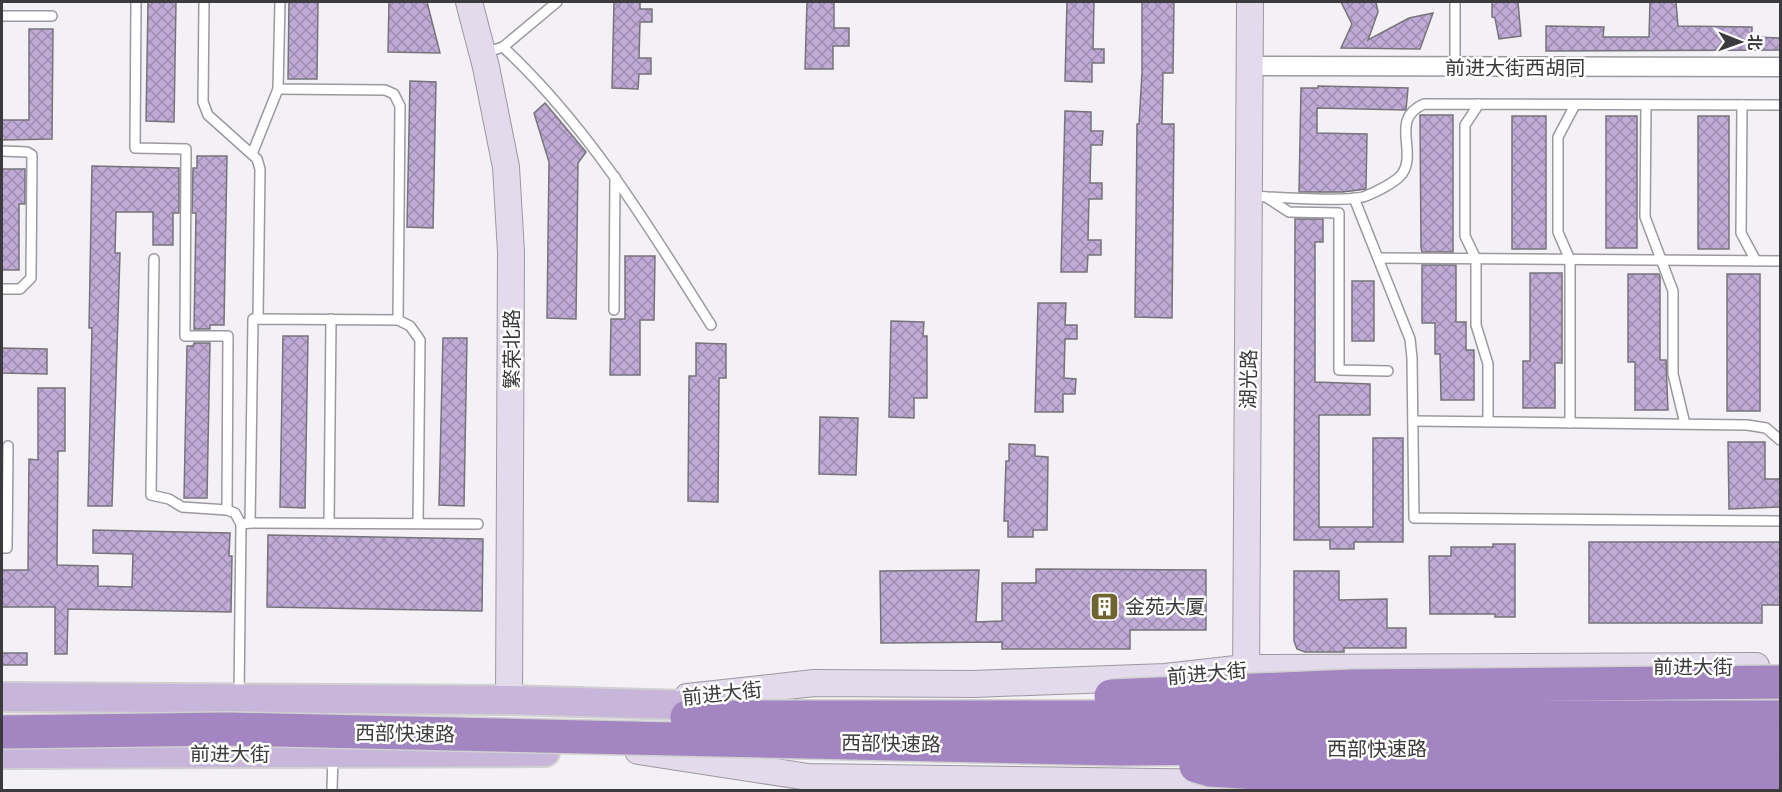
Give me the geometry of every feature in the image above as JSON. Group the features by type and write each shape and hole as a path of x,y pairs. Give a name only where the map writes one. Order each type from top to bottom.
{"highway":[{"path":"753,717 914,704 1353,686 1780,682"},
{"name":"西部快速路","path":"2,718 1780,717"},
{"name":"西部快速路","path":"2,732 228,729 1118,749 1780,744"},
{"path":"1118,749 1210,770 1354,779 1780,775"}],"main road":[{"name":"繁荣北路","path":"469,2 493,50 506,167 511,252 509,700"},
{"name":"湖光路","path":"1248,777 1245,668 1258,196 1250,66 1250,2"},
{"name":"前进大街","path":"636,703 814,683 973,684 1165,677 1245,668 1780,666"},
{"name":"前进大街","path":"2,697 509,700 808,709 1246,709 1780,703"},
{"name":"前进大街","path":"2,754 821,750 1248,777 1332,790"},
{"name":"前进大街","path":"638,751 808,784 1248,777 1780,756"}],"street":[{"name":"前进大街西胡同","path":"1250,66 1780,67"}],"lane":[{"path":"136,2 135,148 186,149 185,336 228,336 227,510"},
{"path":"204,2 203,102 208,114 257,159 260,169 258,318"},
{"path":"252,154 278,89 280,2"},
{"path":"557,2 493,50 537,79 615,177 711,326"},
{"path":"1455,2 1455,67"},
{"path":"2,16 52,16"},
{"path":"278,89 385,90 394,94 400,106 398,320"},
{"path":"1258,196 1354,198 1366,196 1401,175 1405,166 1406,122 1413,109 1424,104 1780,105"},
{"path":"1479,104 1465,125 1465,236 1476,259 1476,325 1488,364 1488,422"},
{"path":"1570,423 1570,260 1558,232 1558,137 1575,105"},
{"path":"1646,105 1645,217 1673,291 1673,374 1685,424"},
{"path":"1742,105 1741,234 1756,261"},
{"path":"2,151 27,152 32,155 31,278 20,289 2,289"},
{"path":"614,310 615,177"},
{"path":"1258,196 1289,212 1339,213 1339,370 1388,371"},
{"path":"1354,198 1410,339 1413,358 1414,518 1780,521"},
{"path":"1379,258 1780,261"},
{"path":"154,259 151,495 169,499 182,507 227,510 235,513 246,524 478,524"},
{"path":"239,699 253,319 398,320 410,326 420,340 418,523"},
{"path":"329,523 331,319"},
{"path":"1413,421 1685,424 1766,428 1780,440"},
{"path":"2,548 7,548 8,446"},
{"path":"332,790 333,753"}],"building":[{"path":"148,2 176,2 174,122 146,121"},
{"path":"289,2 318,2 317,79 288,79"},
{"path":"389,2 427,2 440,53 388,52"},
{"path":"614,2 640,2 640,9 652,9 652,22 640,22 639,58 651,58 651,74 639,74 638,89 612,88"},
{"path":"807,2 834,2 834,28 849,28 849,46 833,46 833,69 805,69"},
{"path":"1067,2 1094,2 1093,49 1104,49 1104,63 1092,63 1092,82 1065,81"},
{"path":"1142,2 1174,2 1173,73 1163,73 1162,124 1174,124 1172,318 1135,317 1137,124 1139,124 1142,73"},
{"path":"1341,2 1376,2 1378,12 1368,40 1409,18 1433,13 1420,49 1341,48 1352,24"},
{"path":"1492,2 1518,2 1521,36 1499,39 1495,18 1492,17"},
{"path":"1650,2 1676,2 1678,26 1752,27 1752,37 1780,38 1780,50 1546,51 1546,26 1604,27 1603,37 1649,37"},
{"path":"29,29 53,29 52,139 2,140 2,120 29,120"},
{"path":"410,81 436,82 433,228 407,227"},
{"path":"1318,86 1408,88 1406,110 1317,108 1317,133 1367,134 1366,189 1343,192 1299,192 1301,88 1318,88"},
{"path":"545,103 586,152 578,163 576,319 547,318 549,162 534,113"},
{"path":"1065,111 1091,112 1091,131 1103,131 1102,145 1091,145 1090,183 1102,183 1102,199 1089,199 1088,240 1101,240 1101,255 1088,255 1087,272 1061,272"},
{"path":"1420,115 1453,115 1453,252 1422,252 1421,248"},
{"path":"1512,116 1546,116 1546,249 1512,249"},
{"path":"1606,116 1637,116 1637,248 1606,248"},
{"path":"1698,116 1729,116 1729,249 1698,249"},
{"path":"197,156 227,156 224,325 210,325 210,329 194,329 196,213 192,213 193,168 197,168"},
{"path":"92,166 179,168 179,213 173,213 173,245 153,245 153,212 116,212 115,253 120,253 112,506 88,506 92,328 89,328"},
{"path":"2,169 25,169 25,204 19,204 19,270 2,270"},
{"path":"1295,219 1323,219 1323,242 1315,242 1315,382 1370,384 1370,415 1319,415 1319,527 1373,527 1373,438 1403,438 1403,542 1354,542 1354,549 1330,549 1330,540 1294,540"},
{"path":"625,256 655,256 654,320 640,320 640,375 610,375 611,319 625,319"},
{"path":"1422,265 1456,265 1456,322 1466,322 1466,350 1474,350 1474,400 1441,400 1440,354 1435,354 1435,323 1422,323"},
{"path":"1530,273 1562,273 1562,363 1555,363 1555,408 1523,408 1523,361 1530,361"},
{"path":"1628,274 1659,274 1660,277 1660,360 1666,360 1668,410 1635,410 1635,362 1628,362"},
{"path":"1727,274 1760,274 1760,411 1727,411"},
{"path":"1352,281 1374,281 1374,341 1352,341"},
{"path":"1038,303 1066,303 1065,325 1077,325 1077,339 1065,339 1064,378 1076,379 1075,394 1063,394 1063,412 1035,412"},
{"path":"891,321 924,322 923,336 927,336 927,398 914,398 914,418 889,417"},
{"path":"283,336 308,336 305,508 280,507"},
{"path":"443,338 467,338 464,506 439,505"},
{"path":"194,343 210,343 207,498 184,498 187,346 193,346"},
{"path":"696,343 726,344 726,378 719,378 718,502 688,501 689,376 696,376"},
{"path":"2,348 47,349 47,374 2,373"},
{"path":"38,388 65,388 65,451 58,451 57,565 98,566 98,586 132,587 133,554 93,553 93,530 230,533 231,612 68,609 67,654 55,654 55,607 2,607 2,570 28,570 29,459 38,460"},
{"path":"820,417 858,418 856,475 819,474"},
{"path":"1728,442 1765,442 1765,479 1780,479 1780,507 1729,509"},
{"path":"1009,444 1035,445 1035,456 1048,457 1047,530 1033,530 1033,537 1008,537 1008,521 1004,521 1006,461 1009,461"},
{"path":"268,535 483,539 482,611 267,607"},
{"path":"1589,542 1780,542 1780,605 1762,605 1762,623 1589,623"},
{"path":"1493,544 1515,544 1515,617 1495,617 1495,614 1430,614 1429,556 1451,556 1451,547 1493,547"},
{"name":"金苑大厦","path":"1036,569 1206,570 1206,630 1130,630 1130,649 1002,649 1002,642 881,643 880,571 979,570 976,622 1002,621 1002,583 1036,583"},
{"path":"1294,571 1339,571 1339,600 1387,599 1387,628 1406,628 1406,648 1344,648 1344,652 1305,652 1297,649 1294,641"},
{"path":"2,653 27,653 27,665 2,665"}],"place":[{"name":"金苑大厦","path":"1104,606"}]}
